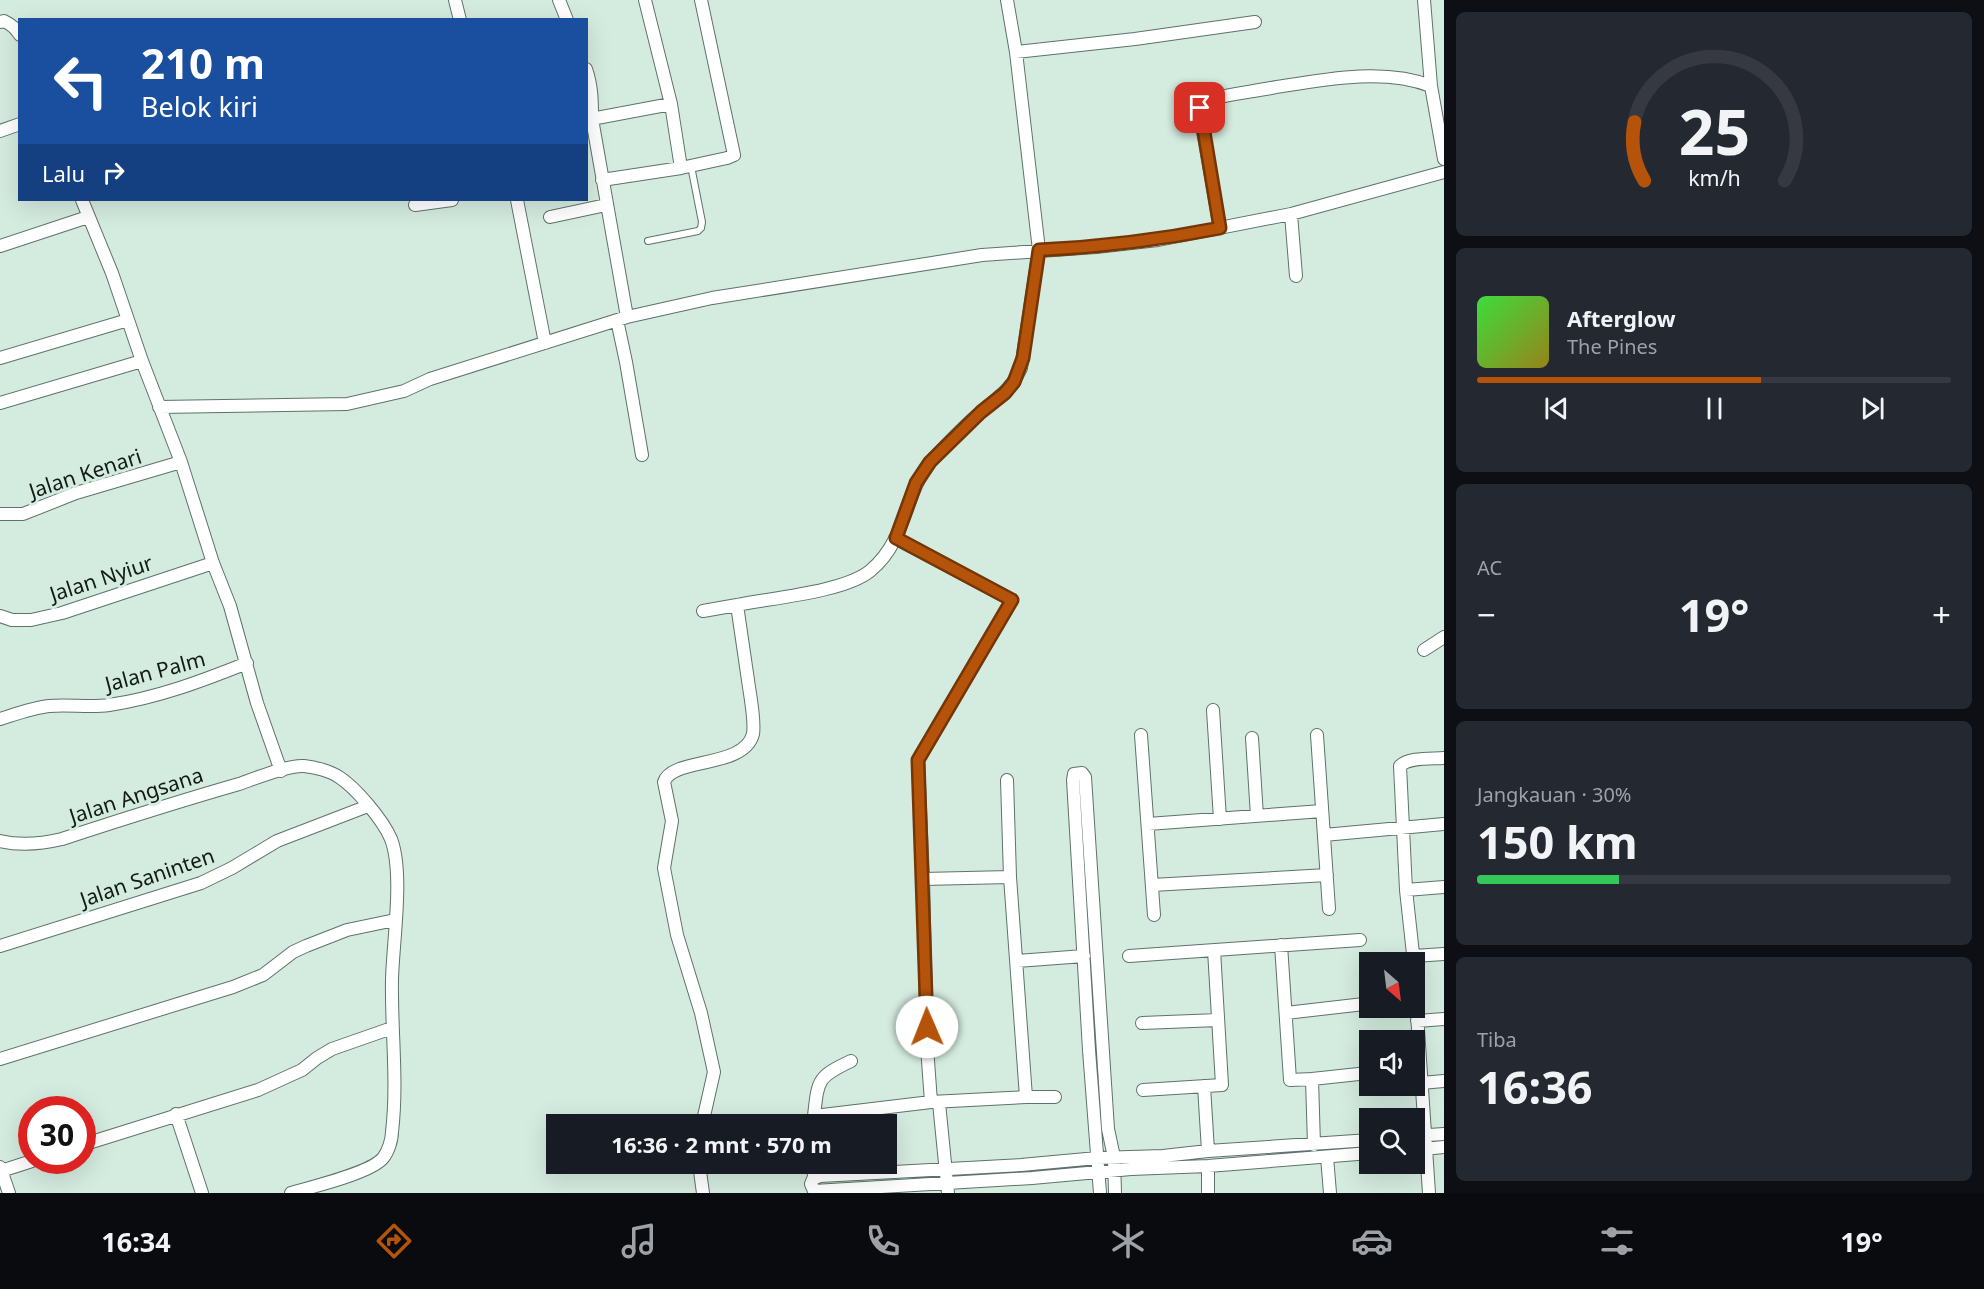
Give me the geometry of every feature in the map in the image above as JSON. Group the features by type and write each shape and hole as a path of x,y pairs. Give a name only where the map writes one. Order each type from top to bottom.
{"street":[{"path":"455,0 460,18"},
{"path":"559,0 566,18"},
{"path":"645,0 686,167"},
{"path":"602,180 686,167 734,154 701,0"},
{"path":"702,611 826,589 849,583 869,572 884,557 896,538 916,483 930,462 1014,382 1023,358 1039,250 1016,52 1007,0"},
{"path":"1424,0 1431,86 1444,159"},
{"path":"2,21 18,32"},
{"path":"1016,52 1136,39 1255,22"},
{"path":"588,74 592,95 589,120 606,205 626,362 642,455"},
{"path":"1220,228 1200,114 1203,103 1217,97 1325,80 1387,77 1417,81 1431,86"},
{"path":"589,120 671,104"},
{"path":"0,131 18,125"},
{"path":"159,406 347,404 404,391 430,379 622,319 712,298 982,255 1158,240 1291,214 1444,172"},
{"path":"82,201 112,273 142,361 181,462 213,563 230,606 257,704 281,771"},
{"path":"415,205 445,201"},
{"path":"517,201 545,343"},
{"path":"550,217 606,205"},
{"path":"1291,214 1296,276"},
{"path":"0,246 88,217"},
{"path":"0,357 128,320"},
{"path":"0,403 142,361"},
{"name":"Jalan Kenari","path":"0,514 23,514 76,493 181,462"},
{"path":"896,538 1012,600 918,760 927,1047 948,1187"},
{"name":"Jalan Nyiur","path":"0,616 12,620 31,620 62,613 213,563"},
{"path":"704,1114 714,1072 701,1013 677,935 664,868 672,821 664,782 669,774 738,753 747,746 753,732 737,604"},
{"path":"1424,650 1444,637"},
{"name":"Jalan Palm","path":"0,719 48,706 107,705 143,698 171,691 247,663"},
{"path":"1213,710 1220,819"},
{"path":"1141,735 1154,915"},
{"path":"1317,735 1329,909"},
{"path":"1252,738 1257,816"},
{"path":"1413,952 1406,890 1400,766 1403,762 1411,760 1444,758"},
{"name":"Jalan Angsana","path":"0,841 16,845 62,839 303,766 338,777 368,806 391,840 397,880 392,978 395,1081 392,1135 383,1158 372,1167 291,1193"},
{"path":"1100,1193 1097,1158 1102,1130 1103,1048 1083,860 1073,780 1077,772 1082,773 1085,777 1083,860 1084,956 1089,1050 1102,1130 1114,1157 1115,1193"},
{"path":"1007,780 1010,877 1026,1097"},
{"name":"Jalan Saninten","path":"0,946 201,883 232,868 277,841 368,806"},
{"path":"1148,824 1322,811"},
{"path":"1324,835 1444,824"},
{"path":"1152,885 1327,875"},
{"path":"923,879 1010,877"},
{"path":"1406,890 1444,887"},
{"path":"0,1059 233,987 263,975 293,952 306,946 347,930 395,920"},
{"path":"1129,956 1360,940"},
{"path":"1281,945 1290,1080 1359,1074"},
{"path":"1143,1090 1222,1085 1214,950"},
{"path":"1425,958 1444,954"},
{"path":"1017,962 1084,956"},
{"path":"1286,1013 1359,1005"},
{"path":"1418,1018 1418,1030"},
{"path":"1418,1021 1444,1019"},
{"path":"1142,1023 1218,1020"},
{"path":"96,1140 275,1083 302,1070 332,1049 392,1028"},
{"path":"1089,1050 1103,1048"},
{"path":"815,1114 817,1089 823,1076 851,1061"},
{"path":"1312,1079 1314,1145"},
{"path":"1425,1083 1444,1081"},
{"path":"1204,1086 1208,1151"},
{"path":"859,1114 935,1102 1055,1097"},
{"path":"176,1114 202,1193"},
{"path":"1425,1136 1444,1134"},
{"path":"1359,1141 1163,1156 1114,1157 1021,1165 820,1176 815,1178 811,1184 812,1192 948,1187 1098,1171 1208,1166 1359,1154"},
{"path":"1425,1149 1444,1147"},
{"path":"1327,1157 1330,1193"},
{"path":"9,1193 1,1169 18,1165"},
{"path":"1208,1166 1208,1193"},
{"path":"1425,1173 1429,1193"},
{"path":"700,1174 703,1193"},
{"path":"814,1174 815,1178"}],"lane":[{"path":"648,241 698,231 701,228 702,222 686,167"}],"route":[{"path":"927,1027 918,760 1012,600 896,538 916,483 930,462 981,412 1005,393 1021,368 1039,250 1158,240 1220,228 1200,108"}]}
